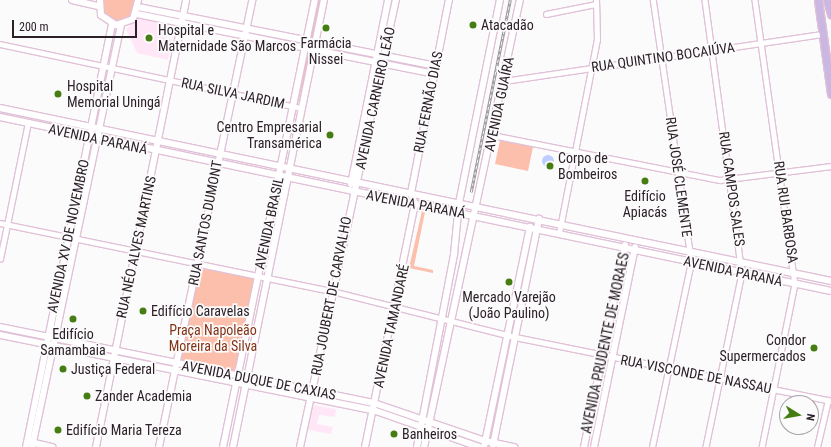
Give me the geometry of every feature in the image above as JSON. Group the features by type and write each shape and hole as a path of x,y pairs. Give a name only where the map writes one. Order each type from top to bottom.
{"main road":[{"path":"72,0 99,3 104,19 112,24 121,25 137,14 434,74"},
{"name":"RUA NÉO ALVES MARTINS","path":"96,447 186,0"},
{"name":"RUA SANTOS DUMONT","path":"159,447 218,154 252,0"},
{"name":"AVENIDA BRASIL","path":"223,447 315,0"},
{"name":"AVENIDA BRASIL","path":"233,447 324,0"},
{"name":"AVENIDA CARNEIRO LEÃO","path":"352,191 350,181 388,0"},
{"name":"AVENIDA CARNEIRO LEÃO","path":"352,191 357,183 396,0"},
{"name":"RUA FERNÃO DIAS","path":"410,193 449,0"},
{"path":"424,447 426,419 459,213 459,203 500,0"},
{"name":"AVENIDA GUAÍRA","path":"426,419 478,207 520,0"},
{"path":"818,0 831,94"},
{"path":"827,0 831,14"},
{"path":"830,0 831,6"},
{"path":"137,14 138,3 183,16 436,66"},
{"path":"386,12 393,14"},
{"name":"AVENIDA XV DE NOVEMBRO","path":"29,445 47,337 112,24"},
{"name":"AVENIDA XV DE NOVEMBRO","path":"29,445 55,338 121,25"},
{"path":"1,108 10,119"},
{"name":"AVENIDA PARANÁ","path":"1,108 357,183 540,219 626,240 831,281"},
{"path":"20,121 37,115"},
{"name":"AVENIDA PARANÁ","path":"0,117 125,145 538,228 624,248 831,291"},
{"path":"114,132 125,145"},
{"path":"190,158 204,151"},
{"path":"253,161 265,174"},
{"path":"323,175 330,187"},
{"path":"374,196 387,188"},
{"name":"RUA JOUBERT DE CARVALHO","path":"300,447 352,191"},
{"path":"410,193 415,204"},
{"path":"434,198 441,209"},
{"name":"AVENIDA TAMANDARÉ","path":"365,447 396,305 415,204"},
{"path":"495,220 506,213"},
{"path":"493,445 540,219"},
{"path":"485,444 530,227"},
{"path":"573,236 588,230"},
{"name":"AVENIDA PRUDENTE DE MORAES","path":"584,447 626,240"},
{"name":"AVENIDA PRUDENTE DE MORAES","path":"594,447 636,242"},
{"path":"649,253 663,247"},
{"path":"716,258 725,269"},
{"path":"754,275 767,268"},
{"name":"AVENIDA DUQUE DE CAXIAS","path":"0,327 336,396 374,407 425,426 464,443 479,447"},
{"path":"16,338 31,334"},
{"name":"AVENIDA DUQUE DE CAXIAS","path":"0,335 310,399 409,413 485,444 514,447"},
{"path":"80,344 90,354"},
{"path":"136,363 149,358"},
{"path":"201,369 213,379"},
{"path":"277,392 294,387"},
{"path":"336,396 349,405"},
{"path":"398,417 409,413"},
{"path":"417,447 425,426"},
{"path":"452,431 464,443"},
{"path":"29,445 52,447"}],"street":[{"name":"RUA JOSÉ CLEMENTE","path":"652,447 691,262 653,0"},
{"name":"RUA CAMPOS SALES","path":"705,0 732,180 742,263 742,273 706,447"},
{"name":"RUA RUI BARBOSA","path":"755,0 781,173 795,284 762,447"},
{"path":"546,14 596,2 598,32 593,67 559,233"},
{"name":"RUA QUINTINO BOCAIÚVA","path":"504,81 712,49 822,34"},
{"name":"RUA SILVA JARDIM","path":"0,44 301,108"},
{"path":"0,259 28,123"},
{"path":"492,135 679,173 732,180 831,166"},
{"name":"RUA VISCONDE DE NASSAU","path":"0,223 396,305 515,337 829,400"},
{"path":"817,447 829,400"}],"shaded area":[{"name":"Hospital e Maternidade São Marcos","path":"140,17 168,22 165,37 172,39 168,60 137,53 126,29"},
{"path":"313,405 336,409 335,417 319,415 317,424 333,427 331,434 308,430"}],"green space":[{"path":"100,0 138,0 138,10 124,25 104,19"},
{"path":"316,0 322,0 313,41 308,40"},
{"path":"307,48 311,49 283,167"},
{"path":"500,140 533,147 528,171 495,164"},
{"path":"422,211 425,212 414,266 433,270 433,273 409,268"},
{"name":"Praça Napoleão Moreira da Silva","path":"196,263 258,276 238,376 176,364"}],"water":[{"path":"546,155 550,155 554,161 550,167 546,167 542,163 542,159"}],"railway":[{"path":"471,192 510,0"}],"place":[{"name":"Atacadão","path":"473,25"},
{"name":"Farmácia Nissei","path":"326,28"},
{"name":"Hospital e Maternidade São Marcos","path":"149,38"},
{"name":"Hospital Memorial Uningá","path":"58,94"},
{"name":"Centro Empresarial Transamérica","path":"330,135"},
{"name":"Corpo de Bombeiros","path":"550,166"},
{"name":"Edifício Apiacás","path":"645,181"},
{"name":"Mercado Varejão (João Paulino)","path":"509,282"},
{"name":"Edifício Caravelas","path":"143,311"},
{"name":"Edifício Samambaia","path":"73,319"},
{"name":"Condor Supermercados","path":"814,348"},
{"name":"Justiça Federal","path":"63,369"},
{"name":"Zander Academia","path":"87,396"},
{"name":"Edifício Maria Tereza","path":"58,430"},
{"name":"Banheiros","path":"394,434"}]}
